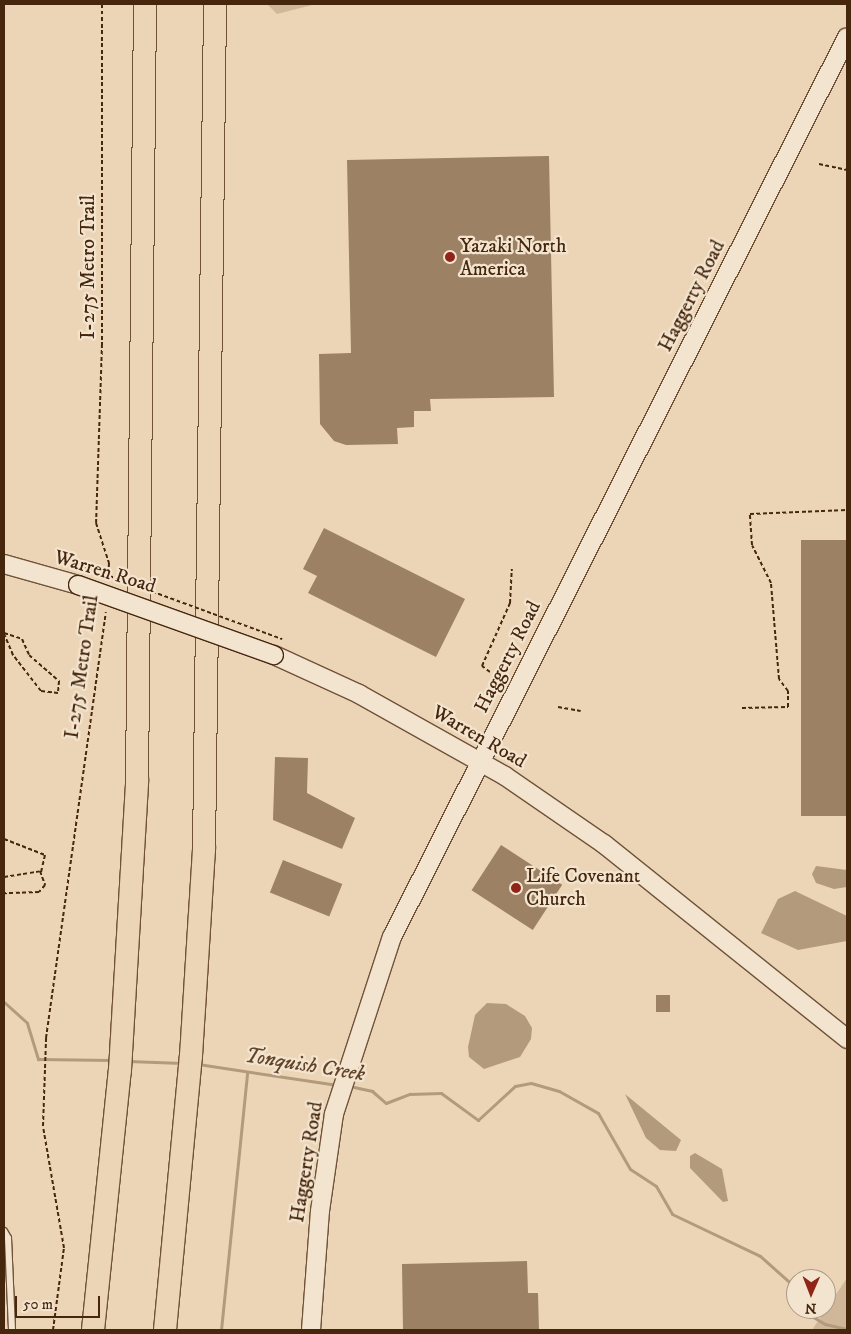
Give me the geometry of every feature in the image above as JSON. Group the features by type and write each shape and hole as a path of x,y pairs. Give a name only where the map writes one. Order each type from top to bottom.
{"highway":[{"path":"93,1330 120,1062 137,781 145,4"},
{"path":"165,1330 190,1064 207,737 215,4"}],"main road":[{"name":"Haggerty Road","path":"311,1330 327,1152 341,1085 392,937 479,760 847,37"},
{"name":"Warren Road","path":"4,564 78,584 274,655 359,694 479,760 596,838 847,1040"}],"lane":[{"path":"4,1231 8,1238 12,1330"}],"path":[{"name":"I-275 Metro Trail","path":"102,4 102,363 96,523 109,563 108,589"},
{"path":"819,164 847,170"},
{"path":"742,708 788,707 788,691 779,679 771,583 752,545 750,514 847,510"},
{"path":"85,567 282,639"},
{"path":"490,672 482,666 510,602 512,568"},
{"name":"I-275 Metro Trail","path":"52,1330 64,1248 42,1126 46,1038 66,906 89,713 107,607"},
{"path":"4,634 22,639 29,655 60,681 58,693 41,691 34,684 4,634"},
{"path":"558,707 582,711"},
{"path":"4,839 45,855 41,873 45,885 39,892 4,893"},
{"path":"4,877 41,873"}],"shaded area":[{"path":"267,4 316,4 277,14"},
{"path":"816,866 847,870 847,887 834,889 816,883 812,874"},
{"path":"795,891 847,916 847,941 798,950 761,933 778,899"},
{"path":"487,1003 506,1004 525,1016 532,1028 531,1039 520,1057 484,1069 469,1057 468,1047 475,1015"},
{"path":"625,1094 681,1140 676,1151 660,1150 646,1138"},
{"path":"695,1153 722,1169 728,1201 723,1202 690,1168 690,1156"},
{"path":"847,1278 847,1330 812,1330 819,1319 836,1319 836,1294"}],"building":[{"name":"Yazaki North America","path":"549,156 554,397 430,399 431,411 414,411 414,427 397,428 398,444 346,445 334,441 320,424 319,354 351,353 347,160"},
{"path":"324,528 465,599 436,657 308,593 317,576 303,569"},
{"path":"801,540 847,540 847,816 801,816"},
{"path":"275,757 308,758 307,793 355,818 342,849 273,820"},
{"name":"Life Covenant Church","path":"501,845 562,885 533,930 472,890"},
{"path":"283,860 342,884 329,916 270,892"},
{"path":"656,995 670,995 670,1012 656,1012"},
{"path":"527,1261 528,1293 538,1293 539,1330 403,1330 402,1264"}],"waterway":[{"name":"Tonquish Creek","path":"4,1002 27,1023 38,1059 112,1060"},
{"name":"Tonquish Creek","path":"128,1061 182,1063"},
{"name":"Tonquish Creek","path":"198,1064 337,1085"},
{"path":"221,1330 247,1072"},
{"name":"Tonquish Creek","path":"349,1086 372,1091 386,1103 410,1094 441,1093 478,1120 515,1086 531,1083 559,1091 598,1113 630,1169 656,1186 672,1214 760,1256 786,1279"},
{"name":"Tonquish Creek","path":"817,1319 825,1324 847,1329"}],"place":[{"name":"Yazaki North America","path":"450,257"},
{"name":"Life Covenant Church","path":"516,888"}]}
